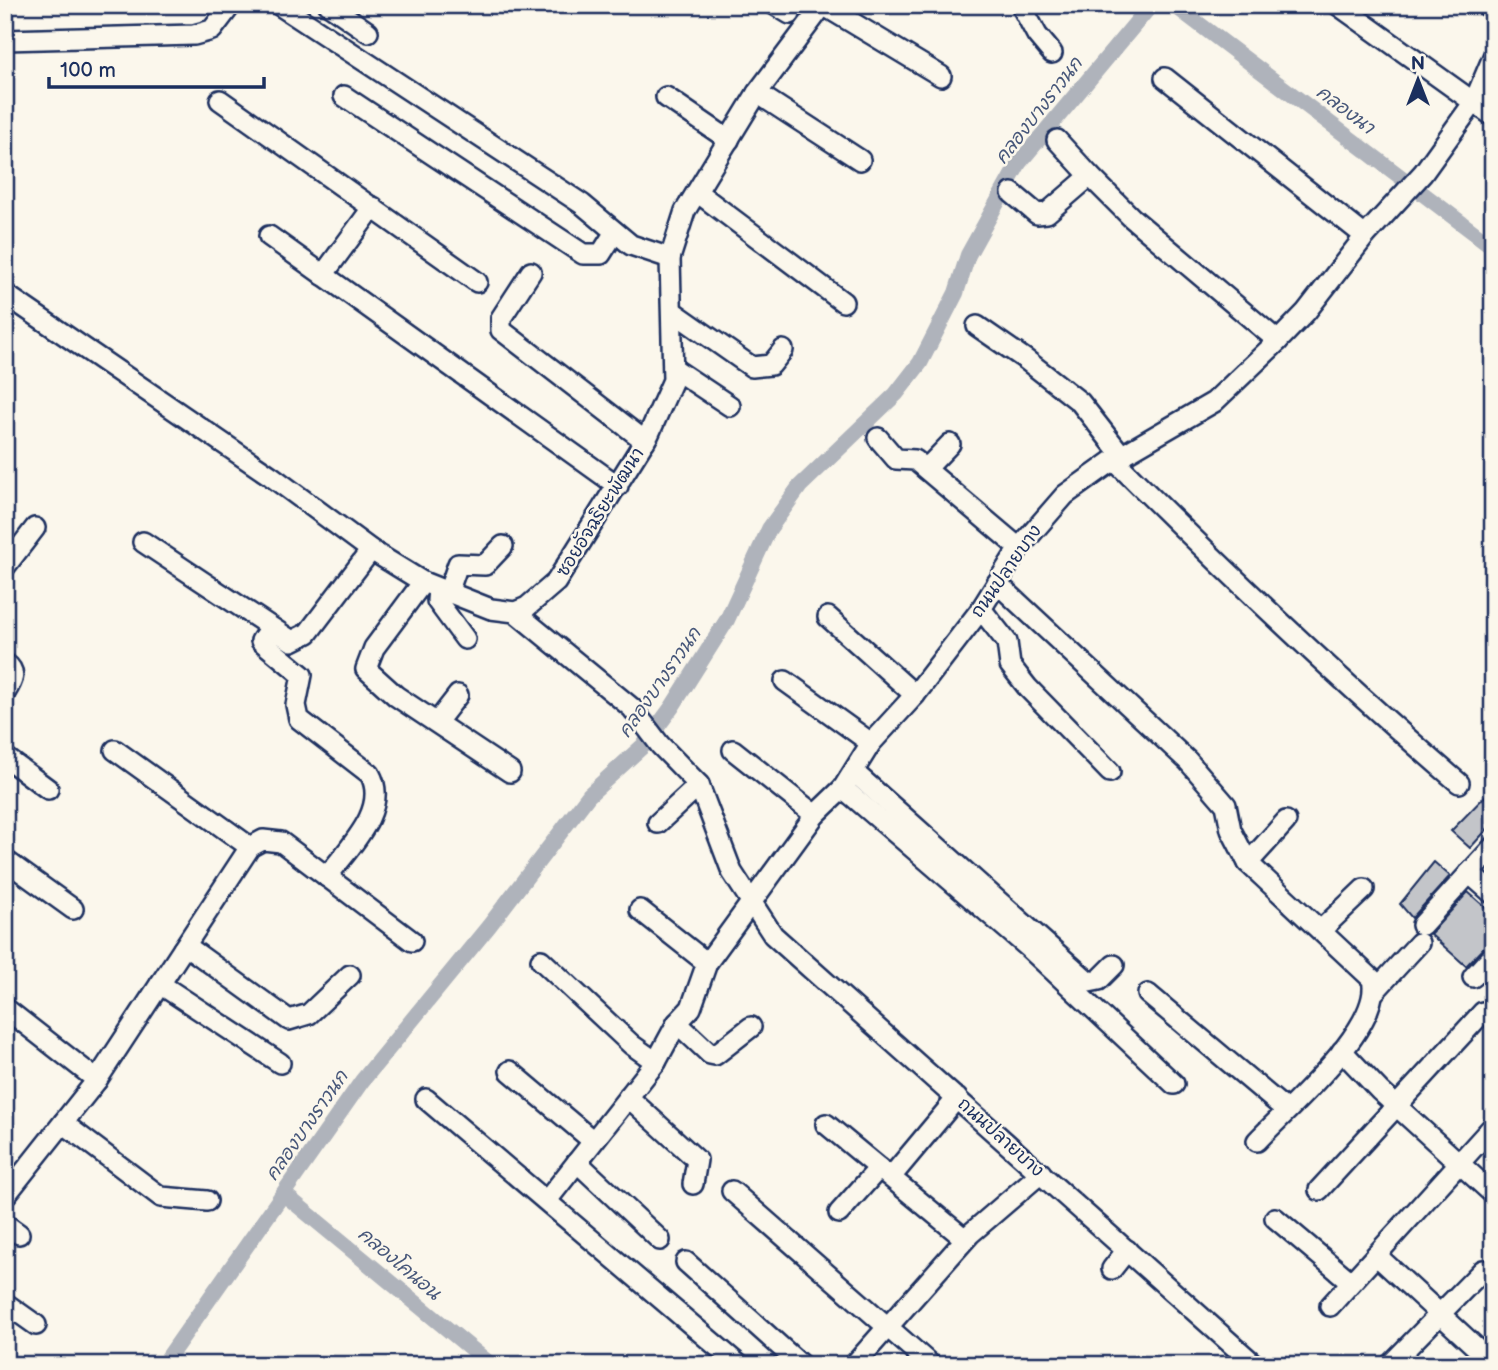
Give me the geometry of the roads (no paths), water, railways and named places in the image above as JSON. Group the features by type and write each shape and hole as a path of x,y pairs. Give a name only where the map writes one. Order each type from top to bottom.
{"street":[{"path":"5,40 194,35 212,30 231,5"},
{"path":"279,5 582,204 631,244 670,258"},
{"path":"329,5 368,32"},
{"path":"823,5 941,76"},
{"name":"ซอยอัจฉริยะพัฒนา","path":"515,612 527,607 556,582 645,441 673,380 670,258 685,211 757,93 823,5"},
{"path":"1021,5 1037,34 1052,53"},
{"path":"1486,5 1493,10"},
{"path":"1347,6 1455,92 1475,99 1493,117"},
{"path":"1475,99 1493,57"},
{"path":"1165,78 1365,236"},
{"path":"757,93 860,160"},
{"path":"344,96 583,254 601,254 615,232"},
{"path":"666,97 729,140"},
{"name":"ถนนปลายบาง","path":"751,906 815,816 849,781 871,743 915,695 981,609 1018,548 1065,495 1119,458 1214,402 1278,341 1306,312 1365,236 1423,173 1475,99"},
{"path":"220,100 477,282"},
{"path":"1057,140 1132,218 1278,341"},
{"path":"1012,192 1037,214 1047,213 1090,176"},
{"path":"697,192 843,302"},
{"path":"323,275 373,207"},
{"path":"269,236 618,486"},
{"path":"531,272 501,318 501,330 645,441"},
{"path":"5,295 271,476 370,550 436,588 491,609 515,612"},
{"path":"673,311 752,367 771,365 783,350"},
{"path":"976,326 1025,359 1080,402 1119,458 1256,601 1356,694 1459,783"},
{"path":"673,368 730,406"},
{"path":"878,438 896,459 915,460 1018,548"},
{"path":"926,469 950,444"},
{"path":"5,567 35,527"},
{"path":"143,542 292,641 299,640 308,633 370,550"},
{"path":"502,546 485,565 457,564 374,648 366,669 396,696 510,772"},
{"path":"997,583 1188,761 1226,804 1231,830 1248,863 1372,979 1375,991"},
{"path":"436,588 436,601 465,639"},
{"path":"981,609 1007,642 1010,665 1028,688 1110,772"},
{"name":"ถนนปลายบาง","path":"515,612 632,708 660,745 699,785 732,872 751,906 773,935 1255,1365"},
{"path":"828,617 915,695"},
{"path":"270,626 261,641 302,676 296,705 299,719 370,774 373,780 373,813 327,877"},
{"path":"5,663 13,671 13,678 5,693"},
{"path":"785,681 871,743"},
{"path":"437,722 457,695"},
{"path":"116,750 250,846"},
{"path":"733,750 815,816"},
{"path":"5,757 48,789"},
{"path":"849,781 1089,982 1099,980 1114,965"},
{"path":"849,781 1174,1084"},
{"path":"658,823 699,785"},
{"path":"1248,863 1286,821"},
{"path":"5,1196 97,1080 250,846 263,840 281,842 412,941"},
{"path":"1257,1141 1354,1040 1369,1013 1375,991 1493,847"},
{"path":"5,860 74,909"},
{"path":"1469,873 1493,894"},
{"path":"1321,930 1364,889"},
{"path":"548,1199 656,1062 677,1023 691,1008 706,963 751,906"},
{"path":"640,910 706,963"},
{"path":"183,949 192,950 289,1020 309,1014 351,975"},
{"path":"1473,976 1493,955"},
{"path":"541,960 632,1045 656,1062"},
{"path":"160,984 280,1063"},
{"path":"1148,994 1286,1110"},
{"path":"5,1008 97,1080"},
{"path":"1319,1190 1483,1012"},
{"path":"677,1023 710,1054 715,1055 751,1027"},
{"path":"1342,1051 1395,1105 1493,1194"},
{"path":"509,1071 593,1141"},
{"path":"628,1097 697,1160 692,1184"},
{"path":"839,1213 885,1173 957,1098"},
{"path":"426,1099 548,1199 739,1365"},
{"path":"63,1123 161,1197 207,1201"},
{"path":"826,1124 965,1239"},
{"path":"1330,1306 1493,1126"},
{"path":"577,1162 660,1240"},
{"path":"854,1365 965,1239 1041,1173"},
{"path":"732,1191 931,1365"},
{"path":"1275,1218 1351,1282"},
{"path":"1112,1269 1127,1250"},
{"path":"1376,1255 1493,1363"},
{"path":"687,1262 801,1365"},
{"path":"1390,1365 1483,1270"},
{"path":"5,1303 36,1325"}],"waterway":[{"name":"คลองบางราวนก","path":"163,1365 362,1081 489,926 589,795 644,745 672,707 727,620 769,529 800,486 896,394 920,363 956,293 968,255 1019,163 1151,5"},
{"name":"คลองนา","path":"1174,5 1493,247"},
{"name":"คลองโคนอน","path":"284,1194 491,1365"}]}
